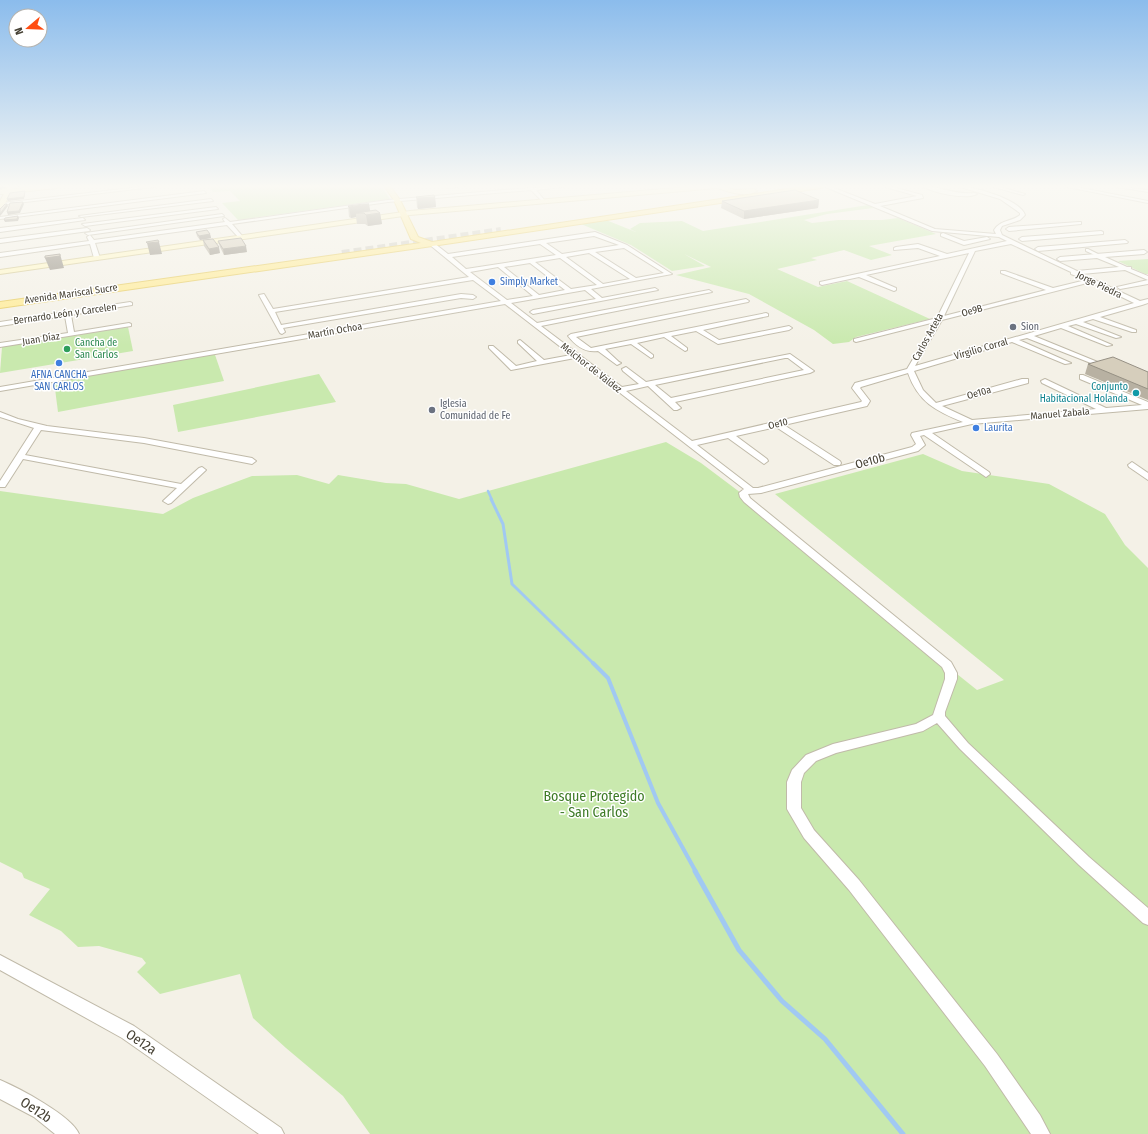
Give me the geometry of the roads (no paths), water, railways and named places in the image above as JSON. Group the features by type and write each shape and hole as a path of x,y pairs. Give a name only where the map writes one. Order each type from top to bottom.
{"main road":[{"path":"0,272 227,239"},
{"name":"Avenida Mariscal Sucre","path":"389,247 419,239"},
{"path":"419,239 432,244"},
{"name":"Avenida Mariscal Sucre","path":"0,305 139,282 389,247 432,244 452,239"},
{"name":"Avenida Mariscal Sucre","path":"0,298 160,280 342,253"}],"street":[{"path":"0,241 10,239"},
{"path":"91,239 97,258"},
{"path":"0,255 114,239"},
{"path":"448,256 562,239"},
{"path":"607,239 625,246"},
{"path":"955,239 964,243 985,239"},
{"name":"Jorge Piedra","path":"1005,239 1074,274 1138,304 1148,307"},
{"path":"1063,239 1148,277"},
{"path":"541,242 603,286"},
{"path":"822,284 1011,242"},
{"path":"1038,249 1081,247 1125,242"},
{"name":"Melchor de Valdez","path":"432,244 750,490"},
{"path":"896,249 916,245 946,256"},
{"path":"465,271 625,246"},
{"name":"Martín Ochoa","path":"0,389 669,274 625,246"},
{"name":"Carlos Arteta","path":"972,422 934,406 921,395 914,382 910,369 939,320 973,250"},
{"path":"591,252 635,280"},
{"path":"1060,259 1144,252"},
{"path":"531,261 570,291"},
{"path":"500,266 538,296"},
{"path":"1074,274 1128,269"},
{"path":"1003,272 1052,290"},
{"path":"860,275 894,289"},
{"path":"279,327 474,278"},
{"name":"Oe9B","path":"856,340 1089,281"},
{"path":"1120,287 1148,282"},
{"path":"586,288 600,300"},
{"path":"533,312 655,290"},
{"path":"536,325 709,292"},
{"path":"262,295 286,339"},
{"path":"270,311 473,296"},
{"name":"Virgilio Corral","path":"866,403 856,388 858,385 1148,301"},
{"path":"746,302 571,336 588,350 766,315"},
{"name":"Bernardo León y Carcelen","path":"0,324 130,304"},
{"path":"726,305 748,318"},
{"path":"68,314 71,334"},
{"path":"1094,317 1134,331"},
{"path":"1077,322 1118,337"},
{"name":"Juan Díaz","path":"0,345 129,325"},
{"path":"1061,326 1109,345"},
{"path":"697,329 718,342 789,328"},
{"path":"759,334 767,339"},
{"path":"665,335 685,349"},
{"path":"1027,336 1103,366"},
{"path":"1012,340 1066,363"},
{"path":"520,342 543,363"},
{"path":"632,342 651,356"},
{"path":"563,346 578,343"},
{"path":"491,347 514,368 576,356"},
{"path":"599,348 617,363"},
{"path":"620,390 785,356 790,356 810,371 669,400"},
{"path":"626,369 669,400 677,408"},
{"path":"1083,377 1148,406"},
{"name":"Oe10a","path":"934,406 1024,380"},
{"path":"1045,381 1106,411"},
{"name":"Oe10","path":"690,444 866,403"},
{"name":"Manuel Zabala","path":"972,422 1148,406"},
{"path":"0,414 38,428 159,442 252,461"},
{"path":"925,432 972,422"},
{"path":"778,424 837,463"},
{"path":"2,485 38,428"},
{"path":"925,432 986,474"},
{"name":"Oe10b","path":"750,490 758,491 915,449 921,445 915,435 925,432"},
{"path":"730,435 764,461"},
{"path":"20,456 183,487"},
{"path":"1132,465 1148,477"},
{"path":"168,501 202,470"},
{"path":"750,490 743,493 744,497 947,665 952,673 939,712 939,717 964,746 1042,821 1148,918"},
{"path":"939,717 919,728 834,749 811,758 798,770 794,782 794,809 809,834 854,885 991,1060 1034,1121 1041,1134"},
{"name":"Oe12a","path":"0,962 128,1032 276,1134"},
{"name":"Oe12b","path":"0,1088 40,1111 70,1134"}],"waterway":[{"path":"488,491 492,500"},
{"path":"491,499 503,524 512,584 594,664"},
{"path":"594,664 608,678 658,803 696,872"},
{"path":"695,871 739,950 782,1001 825,1039 903,1134"}],"tunnel":[{"path":"342,254 446,239"}],"place":[{"name":"Simply Market","path":"492,282"},
{"name":"Sion","path":"1013,327"},
{"name":"Cancha de San Carlos","path":"67,349"},
{"name":"AFNA CANCHA SAN CARLOS","path":"59,363"},
{"name":"Conjunto Habitacional Holanda","path":"1136,393"},
{"name":"Iglesia Comunidad de Fe","path":"432,410"},
{"name":"Laurita","path":"976,428"}],"park label":[{"name":"Bosque Protegido - San Carlos","path":"594,804"}]}
